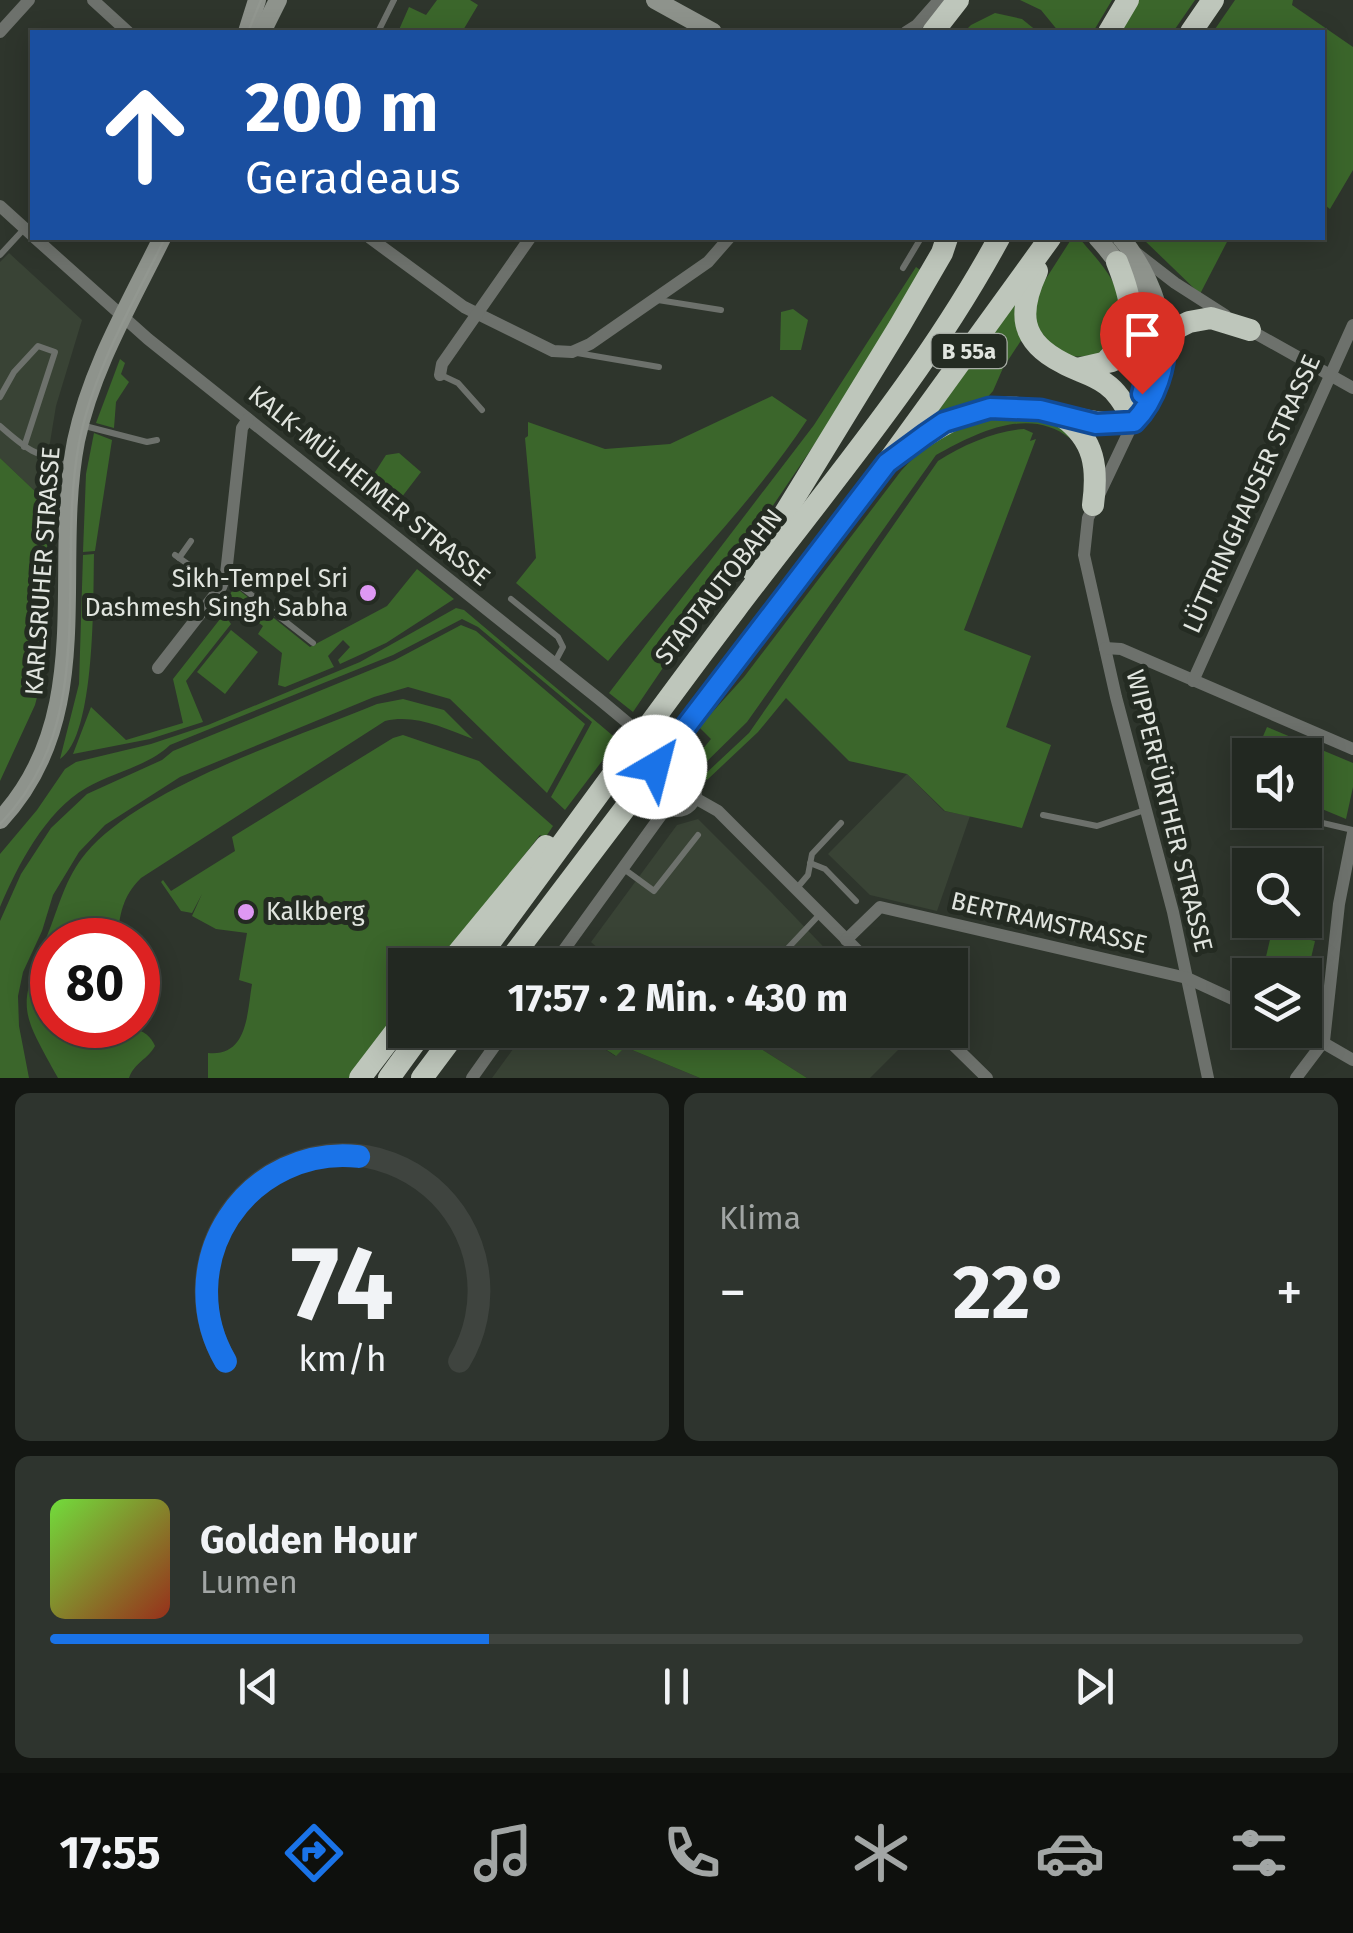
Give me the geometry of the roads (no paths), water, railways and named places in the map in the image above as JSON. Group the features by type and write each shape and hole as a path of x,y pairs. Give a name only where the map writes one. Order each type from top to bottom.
{"highway":[{"path":"935,30 958,0"},
{"path":"1110,30 1128,0"},
{"path":"1192,30 1213,0"},
{"path":"737,607 768,539 898,327 946,240"},
{"name":"STADTAUTOBAHN","path":"485,948 612,773 905,388 965,301 998,240"},
{"path":"1051,240 1029,288 1024,316 1034,340 1046,354 1109,386 1134,422"},
{"name":"B 55a","path":"519,948 887,463 1051,240"},
{"path":"1102,364 1124,344 1132,322 1130,298 1114,247"},
{"path":"1077,369 1102,364 1189,322 1211,318 1250,330"},
{"path":"887,463 944,422 965,414 1002,408 1096,424 1134,422"},
{"path":"1060,415 1082,432 1090,448 1097,479 1093,506"},
{"path":"462,948 524,870 612,773"},
{"path":"360,1078 388,1041"},
{"path":"389,1078 411,1048"},
{"path":"422,1078 444,1048"}],"street":[{"path":"0,32 28,0"},
{"path":"93,0 126,30"},
{"path":"248,30 257,0"},
{"path":"263,30 278,0"},
{"path":"655,0 709,30"},
{"path":"909,30 939,0"},
{"name":"KALK-MÜLHEIMER STRASSE","path":"0,206 30,233"},
{"name":"KALK-MÜLHEIMER STRASSE","path":"38,240 123,318 629,724 667,776"},
{"name":"KARLSRUHER STRASSE","path":"0,820 36,770 59,710 67,639 72,462 80,424 96,376 161,240"},
{"path":"373,240 476,313 553,351 572,352 708,262 727,240"},
{"path":"440,375 442,364 529,240"},
{"path":"1114,247 1353,388"},
{"path":"1093,506 1134,422 1157,337 1114,247"},
{"name":"LÜTTRINGHAUSER STRASSE","path":"1193,681 1353,325"},
{"path":"158,668 223,580 242,428 248,419"},
{"name":"WIPPERFÜRTHER STRASSE","path":"1093,506 1084,534 1084,555 1208,1078"},
{"path":"1105,648 1120,649 1353,750"},
{"path":"676,773 687,776 695,785 695,798 683,810 667,807 659,795 661,782 676,773"},
{"path":"695,798 718,811 852,948"},
{"path":"565,948 667,807"},
{"path":"1296,1078 1324,1040 1346,906 1353,831"},
{"name":"BERTRAMSTRASSE","path":"846,940 880,906 1187,978 1232,998"},
{"path":"1324,1040 1353,1060"},
{"path":"472,1078 493,1048"},
{"path":"957,1048 988,1078"}],"lane":[{"path":"379,30 394,0"},
{"path":"0,255 30,235"},
{"path":"903,268 920,241"},
{"path":"654,300 721,310"},
{"path":"0,397 14,372 38,346 55,352 24,448"},
{"path":"572,352 659,367"},
{"path":"440,375 458,383 482,410"},
{"path":"80,424 147,442 156,440"},
{"path":"0,426 24,448 40,456 72,462"},
{"path":"190,541 177,556 223,580 312,642"},
{"path":"511,598 558,637 563,647 554,663"},
{"path":"1043,816 1097,826 1146,810"},
{"path":"797,888 808,875 812,854 841,823"},
{"path":"1322,823 1353,831"},
{"path":"622,869 654,891 698,835"},
{"path":"810,863 826,869 856,901"},
{"path":"788,948 820,914"}],"tram line":[{"path":"249,30 261,0"},
{"path":"0,824 32,783 52,739 63,691 69,642 73,492 85,416 115,338 164,240"}],"place":[{"name":"Sikh-Tempel Sri Dashmesh Singh Sabha","path":"368,593"},
{"name":"Kalkberg","path":"246,912"}]}
